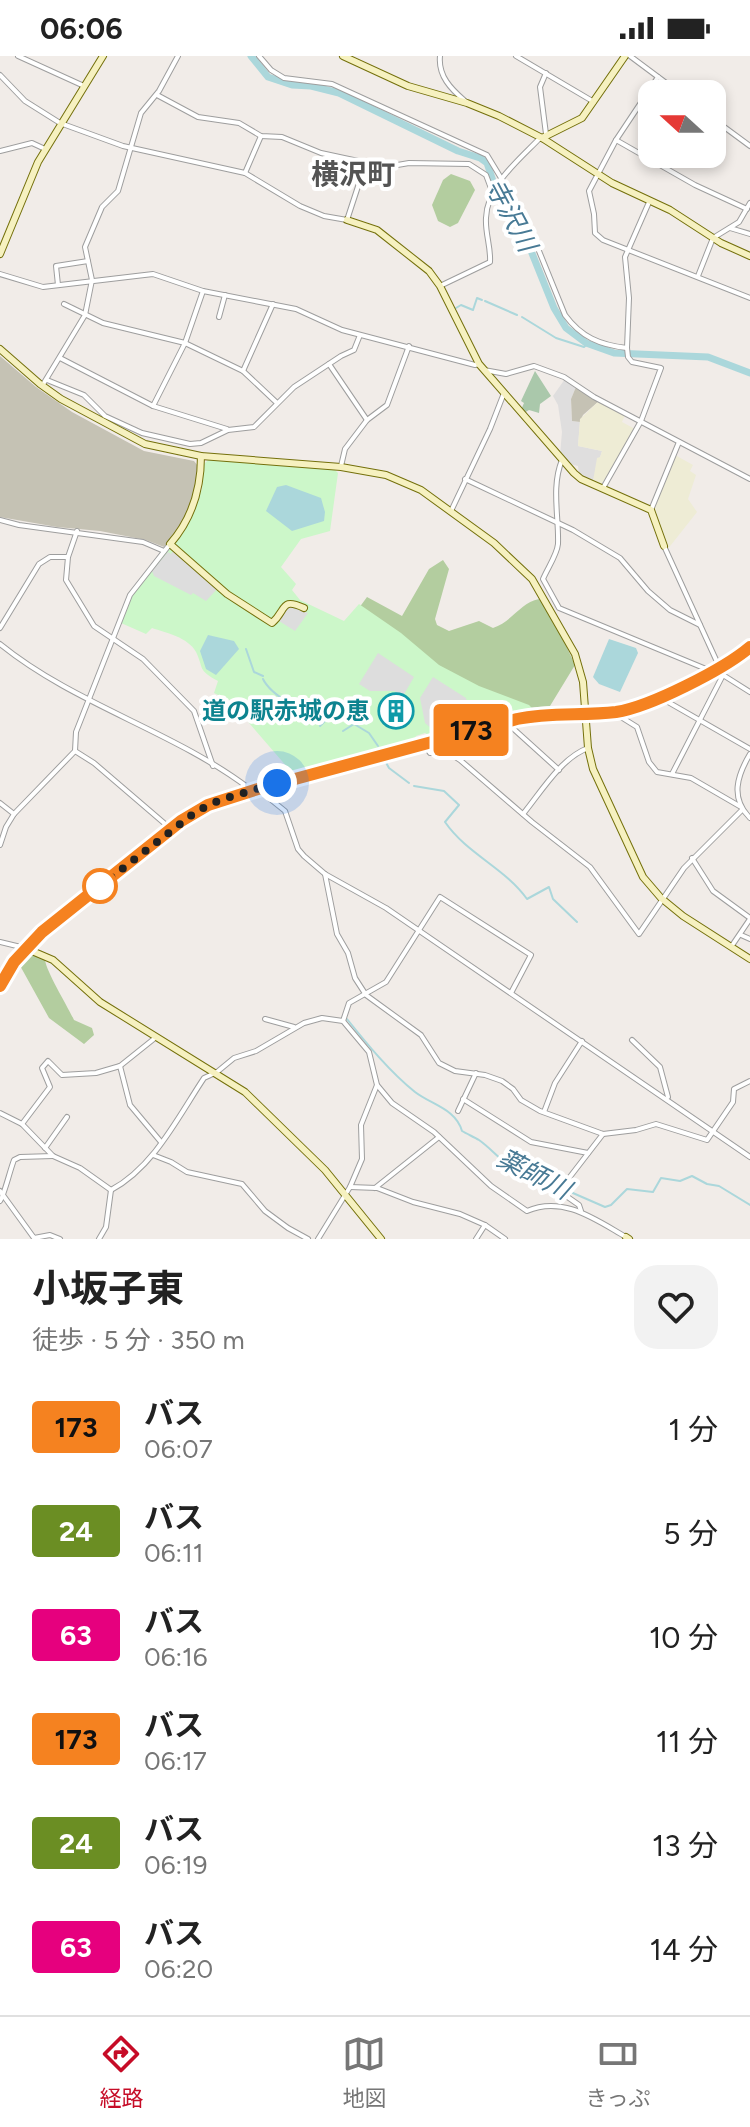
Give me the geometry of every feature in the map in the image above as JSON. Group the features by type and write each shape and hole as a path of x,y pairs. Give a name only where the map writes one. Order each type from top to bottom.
{"main road":[{"path":"0,986 25,948 42,932 171,829 208,805 505,722 546,713 619,711 719,672 750,647"}],"street":[{"path":"18,56 84,86"},
{"path":"0,254 45,149 103,56"},
{"path":"44,383 85,315 92,280 85,247 102,207 118,191 141,113 157,95 177,57 170,56"},
{"path":"259,56 271,70 284,78 332,84 487,155 526,219 559,306 569,321 580,333 599,343 627,349"},
{"path":"343,56 423,92 467,103 543,136 622,188 670,210 713,238 750,256"},
{"path":"440,56 443,77 467,103"},
{"path":"516,56 594,102"},
{"path":"440,286 490,262 486,218 493,190 543,136 574,124 628,56 662,80"},
{"path":"543,136 540,87 546,73"},
{"path":"0,75 25,101 60,123 130,147 245,173 300,206 324,216 377,230 429,271 482,367 578,477 651,510"},
{"path":"658,77 616,140 589,191 595,233 628,251 750,298"},
{"path":"157,95 198,117 239,123 261,136 282,137 321,153 386,167 409,163 469,164 486,175 493,190"},
{"path":"726,128 750,146"},
{"path":"245,173 261,136"},
{"path":"616,140 695,185 747,209"},
{"path":"0,151 32,143 45,149"},
{"path":"347,220 366,162"},
{"path":"603,488 641,421 661,368 632,362 627,349 629,298 625,261 650,200"},
{"path":"698,276 713,238 739,222 750,203"},
{"path":"730,228 750,234"},
{"path":"58,285 56,266 88,261"},
{"path":"0,274 37,287 147,273 203,291 296,309 360,335 506,374 536,367 567,378 594,397 750,479"},
{"path":"153,406 185,343 203,291"},
{"path":"219,317 225,295"},
{"path":"64,304 103,323 185,343 243,371 277,403"},
{"path":"243,371 273,304"},
{"path":"44,383 84,395 105,416 142,433 190,444 201,443 228,430 254,427 294,387 354,350 360,335"},
{"path":"341,467 345,449 367,420 387,405 409,346"},
{"path":"0,349 107,426 145,444 201,456 370,470 404,481 451,511 520,565 552,605 719,672 750,692"},
{"path":"60,358 153,406 228,430"},
{"path":"329,364 367,420"},
{"path":"451,511 504,393"},
{"path":"672,774 700,721 719,672 651,510 679,442"},
{"path":"0,845 14,814 75,751 76,732 134,587 179,534 200,489 201,443"},
{"path":"562,460 555,521 558,547 543,579 581,667 588,748 593,769 643,877 661,898 683,916 750,959"},
{"path":"465,479 555,521 620,558 648,591 670,610 700,625"},
{"path":"0,520 143,542 164,551"},
{"path":"77,531 68,557 66,580 94,626 143,659 194,711 213,766"},
{"path":"170,544 227,594 272,623 287,603 304,608"},
{"path":"0,628 39,564 50,557 68,557"},
{"path":"0,644 89,698 255,790 285,811 298,849 325,874 386,908 750,1157"},
{"path":"659,697 750,752 737,780 741,808"},
{"path":"619,711 621,717 637,727 649,762 657,772 691,778 741,808 750,818"},
{"path":"505,722 559,770"},
{"path":"423,743 428,753 449,753 460,760 590,867 639,934 661,898 692,858 741,808"},
{"path":"523,814 559,770 580,751 588,748"},
{"path":"75,751 94,763 171,829"},
{"path":"0,803 14,814"},
{"path":"692,858 713,891 750,919 731,947"},
{"path":"325,874 337,934 348,953 355,978 366,995 421,1035 439,1063 455,1071 476,1073 502,1081 521,1100 603,1134 656,1124 707,1140 733,1102 734,1089 750,1081"},
{"path":"343,1021 349,1003 386,982 440,897 531,955 511,994"},
{"path":"741,935 750,939"},
{"path":"0,942 53,960 100,1002 245,1092 348,1191 381,1239"},
{"path":"111,1190 124,1183 153,1155 204,1078 234,1058 256,1051 295,1027 322,1018 343,1021 369,1052 377,1085 392,1103 439,1137 491,1186 527,1211 551,1207 581,1211 627,1238"},
{"path":"265,1019 295,1027"},
{"path":"22,1124 50,1087 42,1068 48,1061 62,1075 96,1073 120,1066 155,1038"},
{"path":"632,1040 660,1067 669,1099"},
{"path":"544,1112 555,1083 582,1041"},
{"path":"120,1066 130,1105 161,1142"},
{"path":"458,1111 476,1073"},
{"path":"318,1239 348,1191 362,1159 361,1125 377,1085"},
{"path":"463,1099 531,1142 588,1153"},
{"path":"0,1113 22,1124 53,1156 80,1168 111,1190"},
{"path":"45,1148 67,1117"},
{"path":"581,1211 579,1205 559,1191 603,1134"},
{"path":"375,1188 439,1137"},
{"path":"153,1155 187,1172 242,1184 265,1211 308,1239"},
{"path":"53,1156 14,1160 1,1196 34,1238 50,1235 60,1239"},
{"path":"348,1191 375,1188 460,1214 485,1225 505,1239"},
{"path":"99,1239 106,1227 111,1190"},
{"path":"476,1239 485,1225"}],"shaded area":[{"path":"0,356 72,412 144,451 194,461 198,466 196,494 178,531 164,547 146,540 100,531 0,517"},
{"path":"565,379 576,387 571,399 572,421 580,422 578,446 602,451 593,481 579,474 578,466 570,464 560,455 562,432 558,405 553,396"},
{"path":"576,387 599,401 583,415 580,422 572,421 571,399"},
{"path":"599,401 625,415 622,422 635,429 602,484 593,481 597,458 602,451 578,446 580,419"},
{"path":"675,455 693,465 690,471 696,475 688,499 697,512 667,550 654,510"},
{"path":"174,550 217,589 206,601 154,576 152,571 168,552 171,554"},
{"path":"289,606 308,613 295,631 279,621"},
{"name":"道の駅赤城の恵","path":"378,653 414,677 403,696 394,691 370,691 359,684"},
{"path":"433,677 466,698 468,706 456,724 432,729 425,723 420,698"}],"green space":[{"path":"451,174 470,181 475,190 458,223 450,227 438,221 432,205 443,180"},
{"path":"535,371 551,396 540,404 539,413 529,410 524,413 521,410 524,403 521,401"},
{"path":"208,460 334,469 338,473 330,531 301,539 281,567 296,584 292,590 300,600 344,621 359,604 401,633 439,665 479,686 529,705 535,711 430,736 425,733 294,775 230,701 214,693 218,681 204,671 196,652 188,643 152,628 146,634 121,623 132,594 181,535 202,489 204,464"},
{"path":"443,560 449,569 435,619 437,625 449,631 479,621 493,628 539,599 552,615 575,665 550,706 517,709 484,700 359,608 367,597 402,616 429,569"},
{"path":"25,952 45,960 74,1020 92,1028 94,1035 84,1044 49,1018 18,962"}],"water":[{"path":"286,485 321,498 324,521 292,531 266,511 277,487"},
{"path":"208,635 234,641 239,649 216,675 206,669 200,651"},
{"path":"609,639 636,648 638,653 620,692 599,684 593,677"}],"waterway":[{"name":"寺沢川","path":"251,56 268,77 292,85 339,93 487,163 494,184 517,216 554,308 566,328 586,343 614,353 708,357 750,373"},
{"path":"456,308 461,305 473,310 477,298 482,300"},
{"path":"485,301 517,315"},
{"path":"522,317 556,338 584,347 587,344"},
{"path":"246,649 254,672 263,676"},
{"path":"263,679 290,704 309,714 325,717 320,726"},
{"path":"343,731 354,724 369,733 378,746"},
{"path":"384,759 389,768 409,783"},
{"path":"414,786 444,791 459,805 445,822 464,843 508,878 527,899 549,887 553,899 577,922"},
{"name":"薬師川","path":"347,1019 406,1084 449,1112 462,1131 520,1171 605,1207 627,1189 653,1192 661,1178 680,1181 692,1176 719,1186 750,1205"}],"bus line":[{"name":"173","path":"0,986 14,962 42,932 181,821 208,805 517,719 546,713 586,714 641,706 713,672 750,647"}],"place":[{"name":"道の駅赤城の恵","path":"396,711"}],"district":[{"name":"横沢町","path":"353,174"}],"route":[{"path":"100,886 197,811 220,800 277,783"}]}
